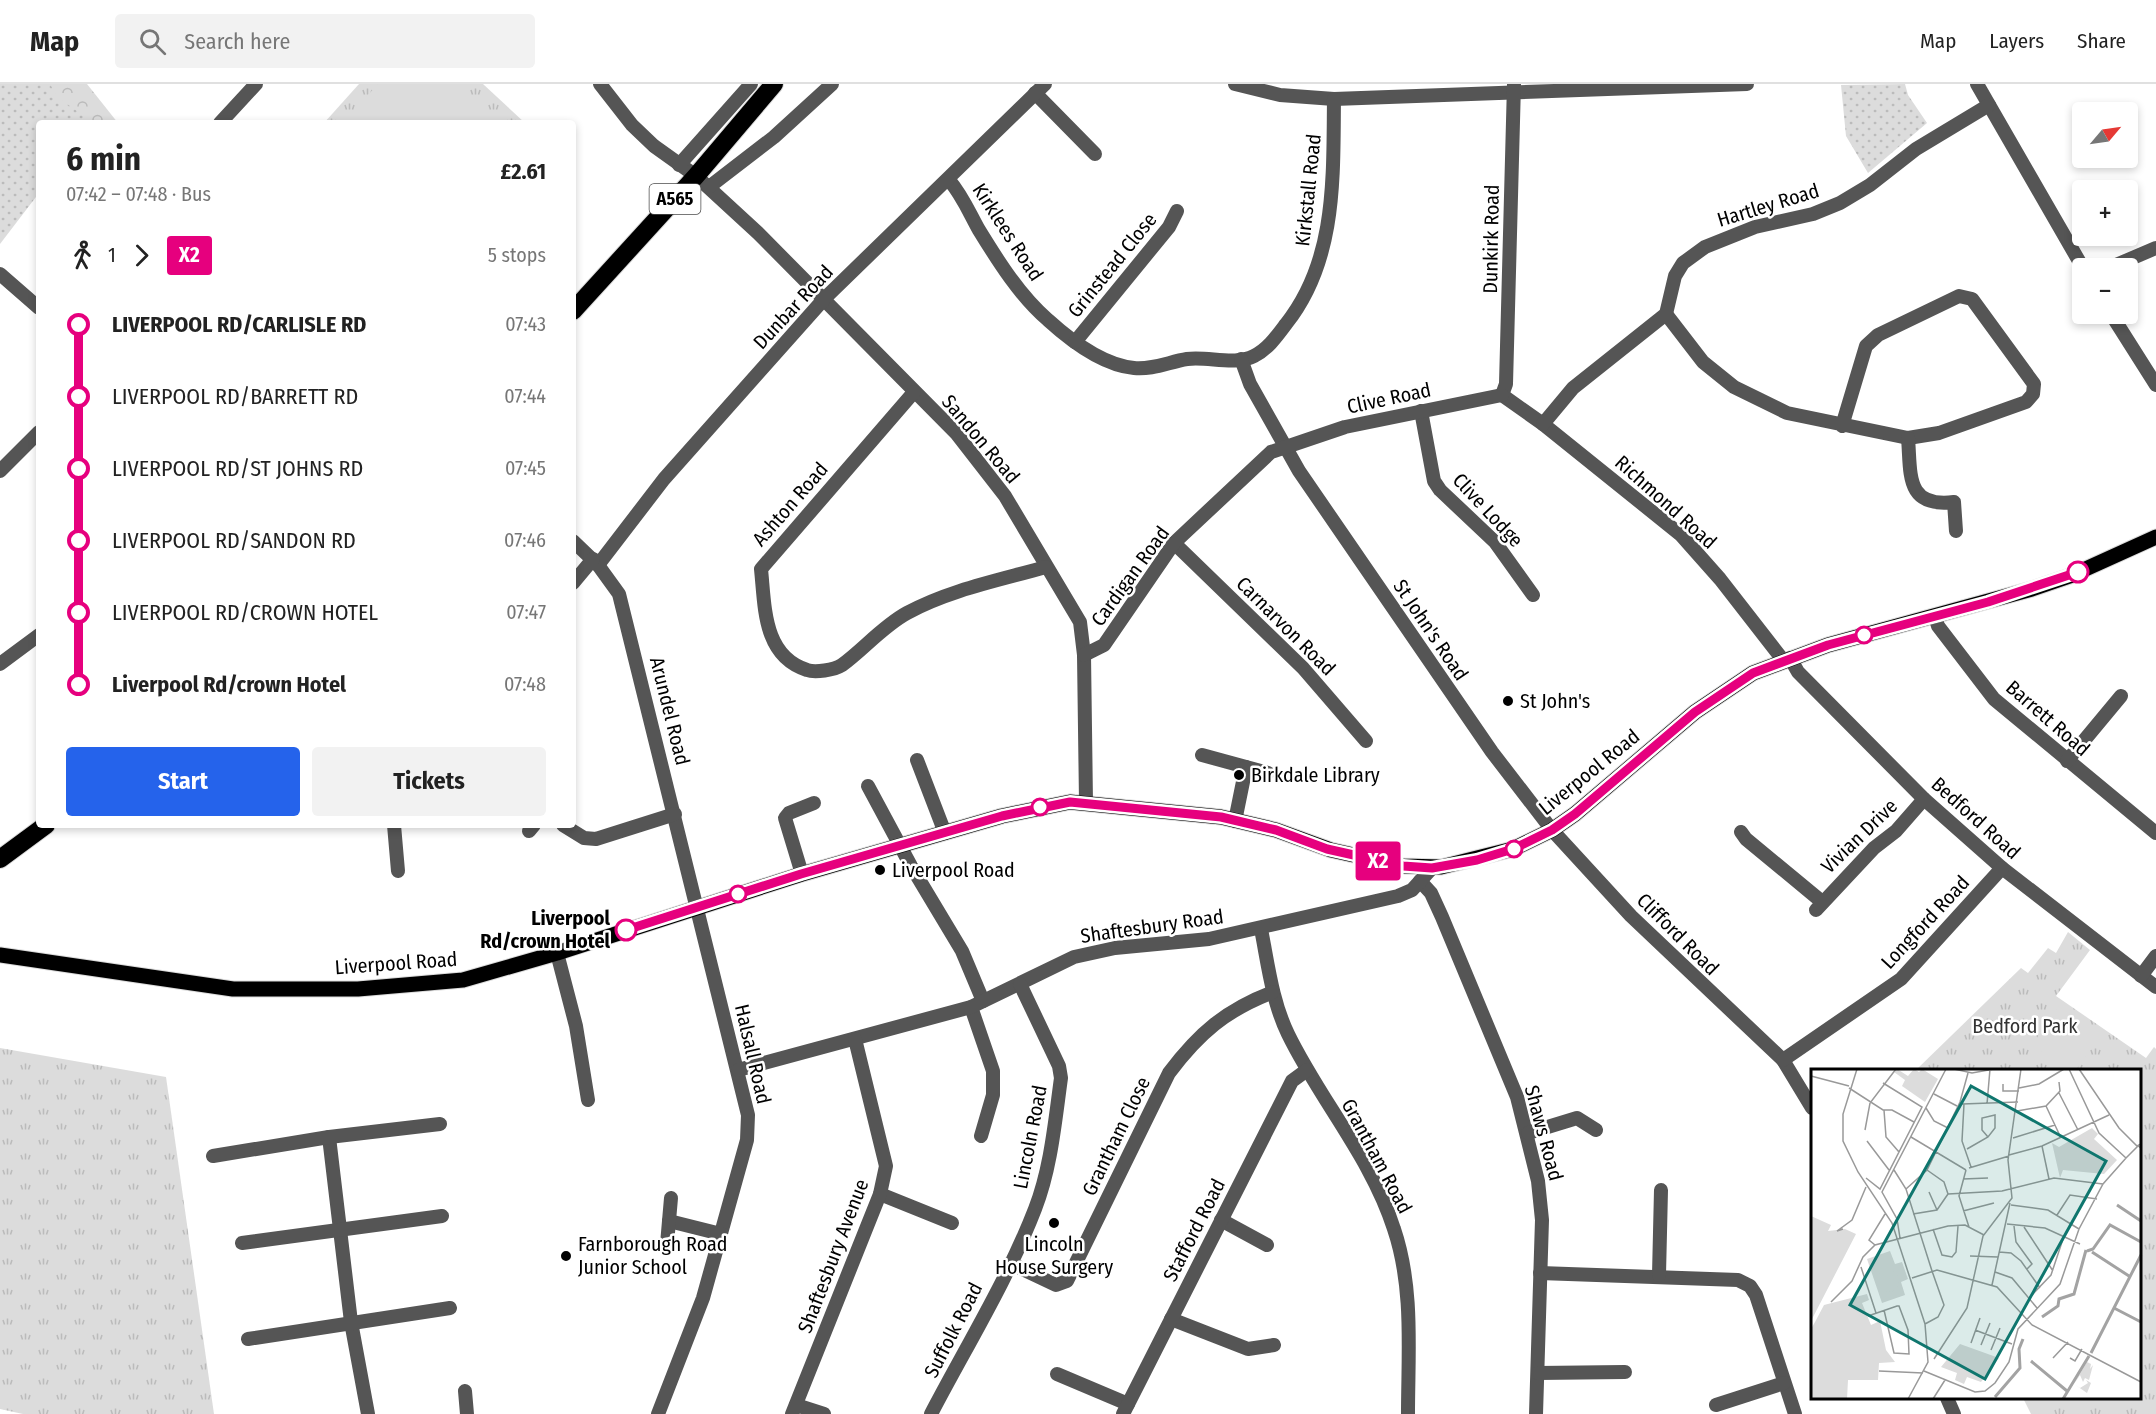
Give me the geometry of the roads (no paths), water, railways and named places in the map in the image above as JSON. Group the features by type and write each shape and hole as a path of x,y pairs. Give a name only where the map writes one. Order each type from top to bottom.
{"highway":[{"name":"A565","path":"576,308 703,181 774,84"},
{"path":"0,859 42,828"}],"main road":[{"name":"Liverpool Road","path":"0,955 232,989 358,989 463,980 557,953 801,874 1031,808 1086,802 1235,820 1276,830 1331,850 1403,866 1432,868 1477,860 1513,849 1552,830 1575,814 1695,712 1753,673 1787,659 2070,576 2156,537"}],"street":[{"path":"223,120 256,84"},
{"name":"Sandon Road","path":"600,84 632,125 679,165 703,181 956,433 1005,496 1080,622 1084,655 1086,802"},
{"path":"679,165 751,84"},
{"path":"703,181 774,137 832,84"},
{"path":"1235,84 1334,99 1514,89 1744,84"},
{"path":"1977,84 2077,258"},
{"name":"Dunbar Road","path":"576,580 595,562 664,479 824,299 949,180 1040,88 1095,154"},
{"name":"Dunkirk Road","path":"1502,395 1507,370 1514,89"},
{"name":"Kirkstall Road","path":"1241,359 1253,357 1269,346 1297,310 1314,279 1327,238 1332,190 1334,99"},
{"name":"Hartley Road","path":"1666,314 1675,276 1683,263 1705,247 1755,226 1813,214 1840,203 1870,185 1916,149 1989,105"},
{"name":"Kirklees Road","path":"949,180 961,194 979,229 1022,292 1046,318 1076,342 1104,357 1134,368 1155,367 1188,359 1241,359"},
{"name":"Grinstead Close","path":"1076,342 1169,227 1177,211"},
{"path":"2132,258 2156,248"},
{"path":"0,274 36,305"},
{"path":"1543,424 1573,388 1666,314 1703,362 1734,387 1787,413 1842,426 1908,438 1939,433 2026,402 2033,394 2034,384 1971,299 1959,296 1878,335 1866,346 1842,426"},
{"path":"2117,324 2156,385"},
{"path":"1241,359 1250,384 1286,446"},
{"name":"Ashton Road","path":"914,392 761,569 770,638 781,655 795,666 812,672 840,666 904,614 930,601 1046,567"},
{"name":"Clive Road","path":"1286,446 1345,427 1502,395"},
{"name":"Richmond Road","path":"1502,395 1543,424 1681,535 1787,659"},
{"name":"Clive Lodge","path":"1421,411 1434,482 1495,542 1533,595"},
{"path":"0,471 36,435"},
{"path":"1908,438 1912,487 1917,495 1926,501 1940,504 1954,502 1956,531"},
{"name":"Cardigan Road","path":"1084,655 1104,645 1174,543 1262,458 1286,446"},
{"name":"St John's Road","path":"1286,446 1299,471 1440,679 1552,830"},
{"name":"Carnarvon Road","path":"1174,543 1303,668 1366,741"},
{"name":"Arundel Road","path":"576,544 595,562 619,594 699,907"},
{"name":"Barrett Road","path":"1935,616 1938,626 1994,699 2156,833"},
{"path":"0,664 36,637"},
{"name":"Bedford Road","path":"1787,659 1924,799 2002,868 2156,987"},
{"path":"2067,760 2121,696"},
{"path":"1202,755 1268,773"},
{"path":"917,760 945,833"},
{"path":"1235,820 1246,767"},
{"path":"868,786 900,846 962,951 993,1071 993,1095 981,1136"},
{"name":"Vivian Drive","path":"1741,840 1819,906 1874,848 1896,831 1924,799"},
{"path":"801,874 784,818 789,813 814,803"},
{"path":"568,828 584,838 596,839 675,814"},
{"path":"394,828 398,871"},
{"name":"Clifford Road","path":"1552,830 1640,924 1783,1060 1811,1106"},
{"name":"Shaftesbury Road","path":"738,1070 977,1004 1074,957 1115,948 1209,939 1398,896 1412,890 1432,868"},
{"name":"Longford Road","path":"1783,1060 1901,979 2002,868"},
{"name":"Shaws Road","path":"1420,881 1431,893 1446,927 1517,1097 1528,1133 1538,1181 1542,1220 1536,1414"},
{"name":"Halsall Road","path":"658,1414 703,1298 747,1140 748,1115 699,907"},
{"name":"Grantham Road","path":"1261,929 1273,992 1287,1032 1374,1183 1394,1229 1407,1280 1405,1413"},
{"path":"557,953 576,1026 588,1100"},
{"path":"2141,976 2156,956"},
{"name":"Lincoln Road","path":"1010,1263 1043,1186 1061,1078 1059,1066 1020,984"},
{"name":"Grantham Close","path":"1010,1263 1056,1285 1067,1281 1169,1073 1190,1046 1217,1020 1250,1001 1273,992"},
{"name":"Shaftesbury Avenue","path":"794,1409 880,1194 886,1166 855,1039"},
{"name":"Stafford Road","path":"1126,1409 1292,1081 1307,1070"},
{"path":"1528,1133 1577,1118 1596,1130"},
{"path":"213,1156 329,1137 440,1124"},
{"path":"329,1137 351,1322 368,1414"},
{"path":"1659,1275 1661,1190"},
{"path":"880,1194 952,1223"},
{"path":"667,1244 671,1198"},
{"path":"242,1243 442,1216"},
{"path":"1221,1220 1267,1245"},
{"path":"669,1221 721,1234"},
{"name":"Suffolk Road","path":"931,1414 1010,1263"},
{"path":"1540,1273 1659,1275 1738,1280 1750,1286 1756,1294 1795,1414"},
{"path":"248,1339 450,1308"},
{"path":"1171,1319 1248,1349 1274,1345"},
{"path":"1538,1373 1625,1372"},
{"path":"1057,1374 1126,1409"},
{"path":"1716,1405 1784,1383"},
{"path":"465,1391 467,1414"},
{"path":"1947,1399 1954,1414"},
{"path":"794,1409 824,1414"}],"place":[{"name":"St John's","path":"1508,701"},
{"name":"Birkdale Library","path":"1239,775"},
{"name":"Liverpool Road","path":"880,870"},
{"name":"Liverpool Rd/crown Hotel","path":"626,930"},
{"name":"Lincoln House Surgery","path":"1054,1223"},
{"name":"Farnborough Road Junior School","path":"566,1256"}],"park label":[{"name":"Bedford Park","path":"2025,1026"}]}
